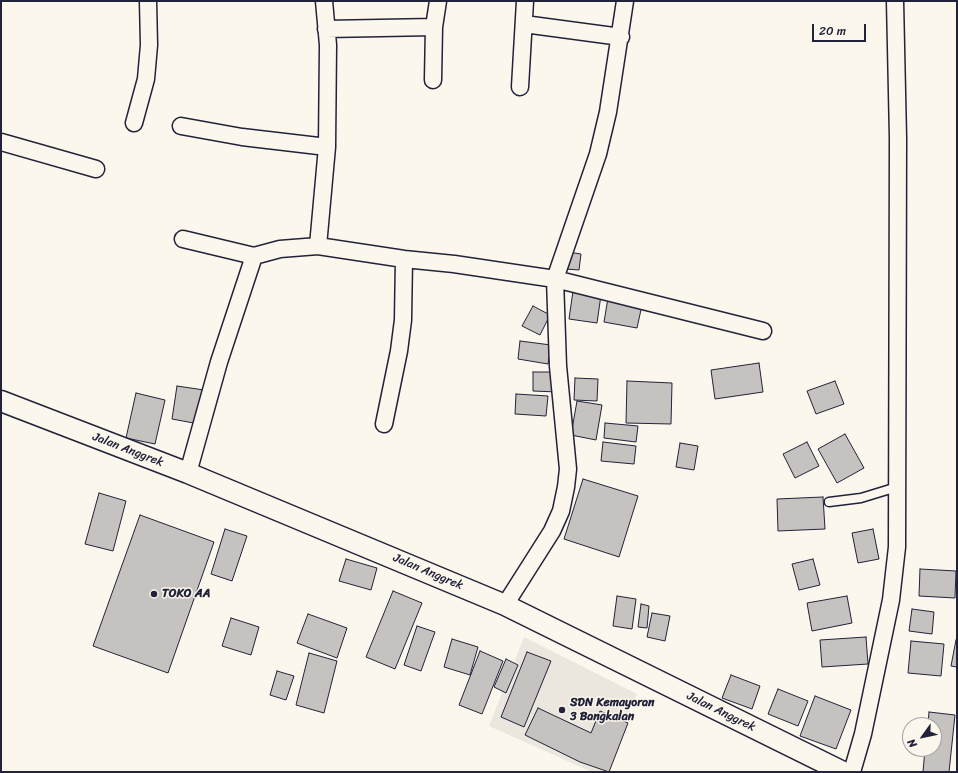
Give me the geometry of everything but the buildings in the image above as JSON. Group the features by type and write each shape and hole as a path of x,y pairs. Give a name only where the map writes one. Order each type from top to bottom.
{"street":[{"path":"134,123 146,79 149,46 148,1"},
{"path":"318,246 326,148 326,29 324,1"},
{"path":"433,80 434,27 438,1"},
{"path":"520,87 525,1"},
{"path":"505,605 552,531 561,511 566,487 568,469 558,366 555,279 598,154 608,112 621,37 625,1"},
{"path":"852,772 863,734 891,600 897,547 898,138 895,1"},
{"path":"524,24 621,37"},
{"path":"326,29 434,27"},
{"path":"181,126 242,137 326,148"},
{"path":"1,142 96,169"},
{"path":"183,239 254,256 280,249 318,246 555,279 762,331"},
{"path":"188,473 219,362 254,256"},
{"path":"384,424 399,351 403,320 404,259"},
{"name":"Jalan Anggrek","path":"1,401 188,473 505,605 843,772"}],"lane":[{"path":"829,502 861,498 897,487"}],"shaded area":[{"name":"SDN Kemayoran 3 Bangkalan","path":"524,637 637,694 603,772 592,772 489,726"}],"place":[{"name":"TOKO AA","path":"154,594"},
{"name":"SDN Kemayoran 3 Bangkalan","path":"562,710"}]}
